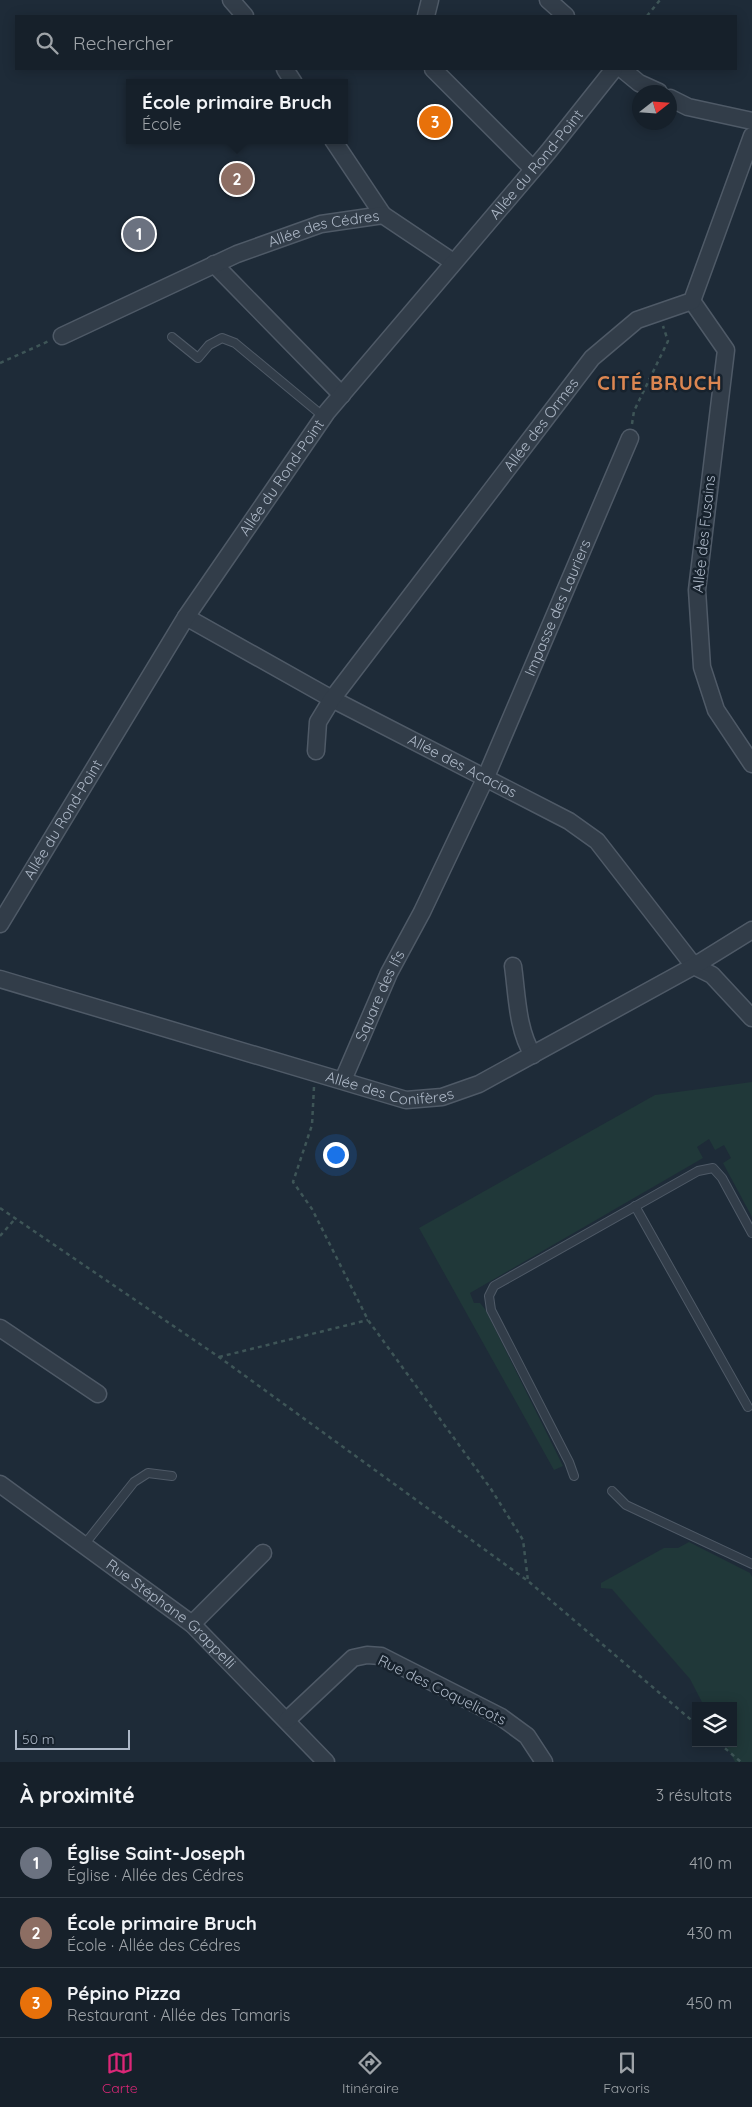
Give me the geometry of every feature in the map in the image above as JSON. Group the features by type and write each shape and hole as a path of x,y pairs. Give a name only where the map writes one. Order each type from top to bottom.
{"street":[{"path":"231,0 244,15"},
{"path":"426,15 430,0"},
{"path":"548,0 565,15"},
{"path":"434,70 533,169"},
{"name":"Allée du Rond-Point","path":"0,924 186,617 324,417 533,169 613,70"},
{"path":"623,70 643,85"},
{"path":"677,102 688,107 752,121"},
{"path":"692,301 752,136"},
{"path":"336,144 383,215"},
{"name":"Allée des Cédres","path":"62,336 237,254 321,224 383,215 453,262"},
{"path":"214,264 342,395"},
{"name":"Allée des Ormes","path":"316,751 318,722 332,699 592,358 637,320 692,301"},
{"name":"Allée des Fusains","path":"692,301 726,350 696,590 702,667 716,710 752,764"},
{"name":"Impasse des Lauriers","path":"422,912 485,779 630,438"},
{"name":"Allée des Acacias","path":"186,617 332,699 569,821 597,841 694,966"},
{"name":"Square des Ifs","path":"343,1080 389,973 422,912"},
{"name":"Allée des Conifères","path":"0,979 314,1071 406,1100 442,1097 479,1084 694,966 752,930"},
{"path":"512,966 526,1045 533,1055"},
{"path":"694,966 712,975 752,1018"},
{"path":"0,1328 98,1394"},
{"name":"Rue Stéphane Grappelli","path":"0,1484 192,1624 326,1762"},
{"path":"192,1624 263,1553"},
{"name":"Rue des Coquelicots","path":"287,1720 354,1658 367,1655 381,1656 501,1717 527,1736 544,1762"}],"lane":[{"path":"172,337 198,358 209,345 222,338 235,344 324,417"},
{"path":"574,1476 569,1462 491,1310 489,1296 494,1286 698,1171 713,1168 722,1178 752,1233"},
{"path":"635,1206 748,1407"},
{"path":"84,1545 134,1482 148,1473 172,1476"},
{"path":"612,1490 626,1505 752,1564"}],"path":[{"path":"648,15 660,0"},
{"path":"0,362 62,336"},
{"path":"630,438 634,411 668,341"},
{"path":"314,1071 312,1125 293,1182 312,1209 368,1320 491,1489 523,1540 528,1581"},
{"path":"0,1208 219,1357 528,1581 692,1721"},
{"path":"0,1236 15,1219"},
{"path":"219,1357 368,1320"},
{"path":"724,1747 741,1762"}],"green space":[{"path":"752,1082 752,1217 723,1163 731,1158 724,1145 715,1150 709,1139 697,1147 703,1158 470,1293 474,1303 480,1303 485,1309 563,1466 554,1470 419,1228 655,1095"},
{"path":"689,1542 750,1573 752,1577 752,1762 735,1762 727,1747 737,1747 737,1702 702,1702 690,1679 612,1589 601,1588 601,1583 664,1548 678,1548"}],"place":[{"name":"Pépino Pizza","path":"435,122"},
{"name":"École primaire Bruch","path":"237,179"},
{"name":"Église Saint-Joseph","path":"139,234"}],"district":[{"name":"CITÉ BRUCH","path":"660,383"}]}
